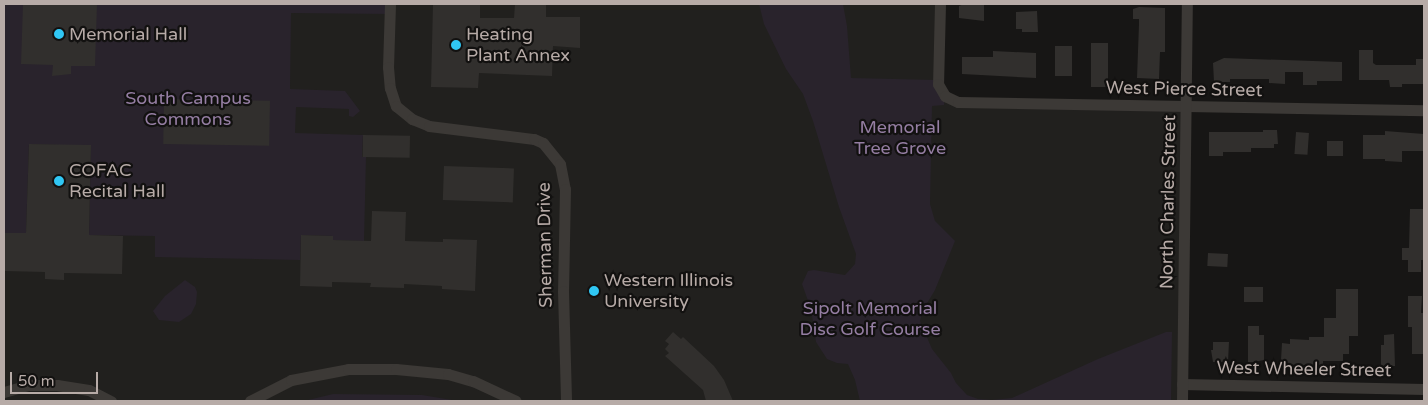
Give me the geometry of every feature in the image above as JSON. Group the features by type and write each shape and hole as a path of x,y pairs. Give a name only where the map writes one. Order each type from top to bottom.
{"street":[{"name":"Sherman Drive","path":"390,4 388,67 390,88 396,106 412,119 429,126 534,139 543,143 560,164 565,189 563,282 566,401"},
{"name":"West Pierce Street","path":"940,4 938,84 944,96 958,102 1424,110"},
{"name":"North Charles Street","path":"1182,401 1187,4"},
{"path":"250,401 290,380 348,369 396,369 448,374 473,381 516,401"},
{"name":"West Wheeler Street","path":"1182,384 1424,389"},
{"path":"4,392 29,385 57,385 88,390 111,401"}],"shaded area":[{"name":"Western Illinois University","path":"4,4 940,4 938,84 949,99 1187,106 1182,401 4,401"}],"green space":[{"name":"South Campus Commons","path":"4,4 390,4 389,14 291,13 290,89 345,91 360,111 353,117 349,116 349,109 296,107 295,133 363,135 362,157 366,157 364,241 333,240 333,236 301,235 300,260 155,257 155,236 89,235 91,146 29,144 26,233 4,233"},
{"name":"Sipolt Memorial Disc Golf Course","path":"759,4 843,4 847,26 851,78 938,80 945,96 944,105 932,106 930,204 935,221 955,241 935,290 923,310 920,321 932,349 967,395 978,399 992,400 1012,398 1098,359 1166,332 1172,332 1171,401 860,401 855,380 848,364 837,363 827,359 816,342 811,309 802,284 808,271 814,270 845,275 855,264 856,254 803,94 786,69 764,24"},
{"path":"185,280 195,287 197,292 196,304 191,314 179,322 159,320 153,311 165,296"},
{"path":"333,394 422,395 458,401 304,401"}],"building":[{"name":"Memorial Hall","path":"23,4 97,4 95,66 71,66 71,74 52,76 53,65 21,64"},
{"path":"433,4 480,4 480,18 514,18 515,4 546,4 546,17 580,17 580,48 553,46 552,76 479,73 478,88 431,87"},
{"path":"964,4 984,5 984,21 959,18 959,6"},
{"path":"1139,7 1165,8 1165,52 1160,52 1159,79 1137,78 1139,19 1133,19 1133,9"},
{"path":"1037,11 1038,32 1022,32 1022,29 1016,29 1016,12"},
{"path":"1091,43 1108,43 1108,87 1091,87"},
{"path":"1055,46 1072,46 1072,76 1055,76"},
{"path":"1359,50 1373,50 1373,63 1376,65 1416,65 1416,59 1424,59 1424,84 1402,84 1402,87 1390,87 1389,80 1359,80"},
{"path":"993,51 1036,53 1036,78 962,74 962,57 993,57"},
{"path":"1224,58 1342,62 1342,81 1317,81 1317,85 1303,85 1303,72 1285,72 1285,84 1269,83 1269,79 1230,79 1230,82 1214,82 1213,63"},
{"path":"164,99 270,101 269,146 163,144"},
{"path":"1263,130 1277,130 1278,144 1274,144 1274,148 1251,148 1251,152 1223,152 1223,156 1209,156 1209,132 1263,132"},
{"path":"1385,131 1424,134 1424,151 1402,151 1402,162 1385,161 1385,159 1363,159 1363,135 1385,135"},
{"path":"1296,132 1309,133 1307,155 1294,154"},
{"path":"363,135 410,136 410,158 363,157"},
{"path":"1327,141 1343,141 1343,156 1327,156"},
{"path":"29,144 91,145 89,235 123,236 122,274 64,273 64,280 45,279 45,272 4,271 4,233 26,233"},
{"path":"444,166 514,168 513,202 443,200"},
{"path":"1410,209 1424,209 1424,260 1421,260 1421,272 1408,272 1408,260 1402,260 1402,248 1409,248"},
{"path":"372,211 406,212 405,241 443,242 443,239 477,240 475,291 442,289 442,286 404,284 404,288 370,287 371,283 332,282 332,287 300,286 301,235 333,236 333,240 371,241"},
{"path":"1208,253 1228,254 1227,267 1207,266"},
{"path":"1244,287 1263,287 1263,302 1244,302"},
{"path":"1336,289 1358,289 1358,336 1349,336 1349,354 1343,354 1343,361 1323,361 1323,367 1284,364 1285,360 1281,360 1282,343 1290,344 1290,339 1309,340 1309,337 1324,337 1324,318 1336,318"},
{"path":"1408,296 1422,296 1421,313 1424,313 1424,354 1412,354 1412,327 1408,327"},
{"path":"1248,326 1259,326 1259,335 1264,335 1264,360 1248,363"},
{"path":"673,332 681,339 683,337 714,366 724,380 733,401 706,401 703,390 665,356 669,353 665,349 669,344 665,341"},
{"path":"1394,334 1395,366 1381,366 1381,345 1384,345 1384,335"},
{"path":"1213,342 1229,342 1228,362 1213,362 1211,350 1213,350"}],"place":[{"name":"Memorial Hall","path":"59,34"},
{"name":"Heating Plant Annex","path":"456,45"},
{"name":"COFAC Recital Hall","path":"59,181"},
{"name":"Western Illinois University","path":"594,291"}],"park label":[{"name":"Memorial Tree Grove","path":"900,138"}]}
